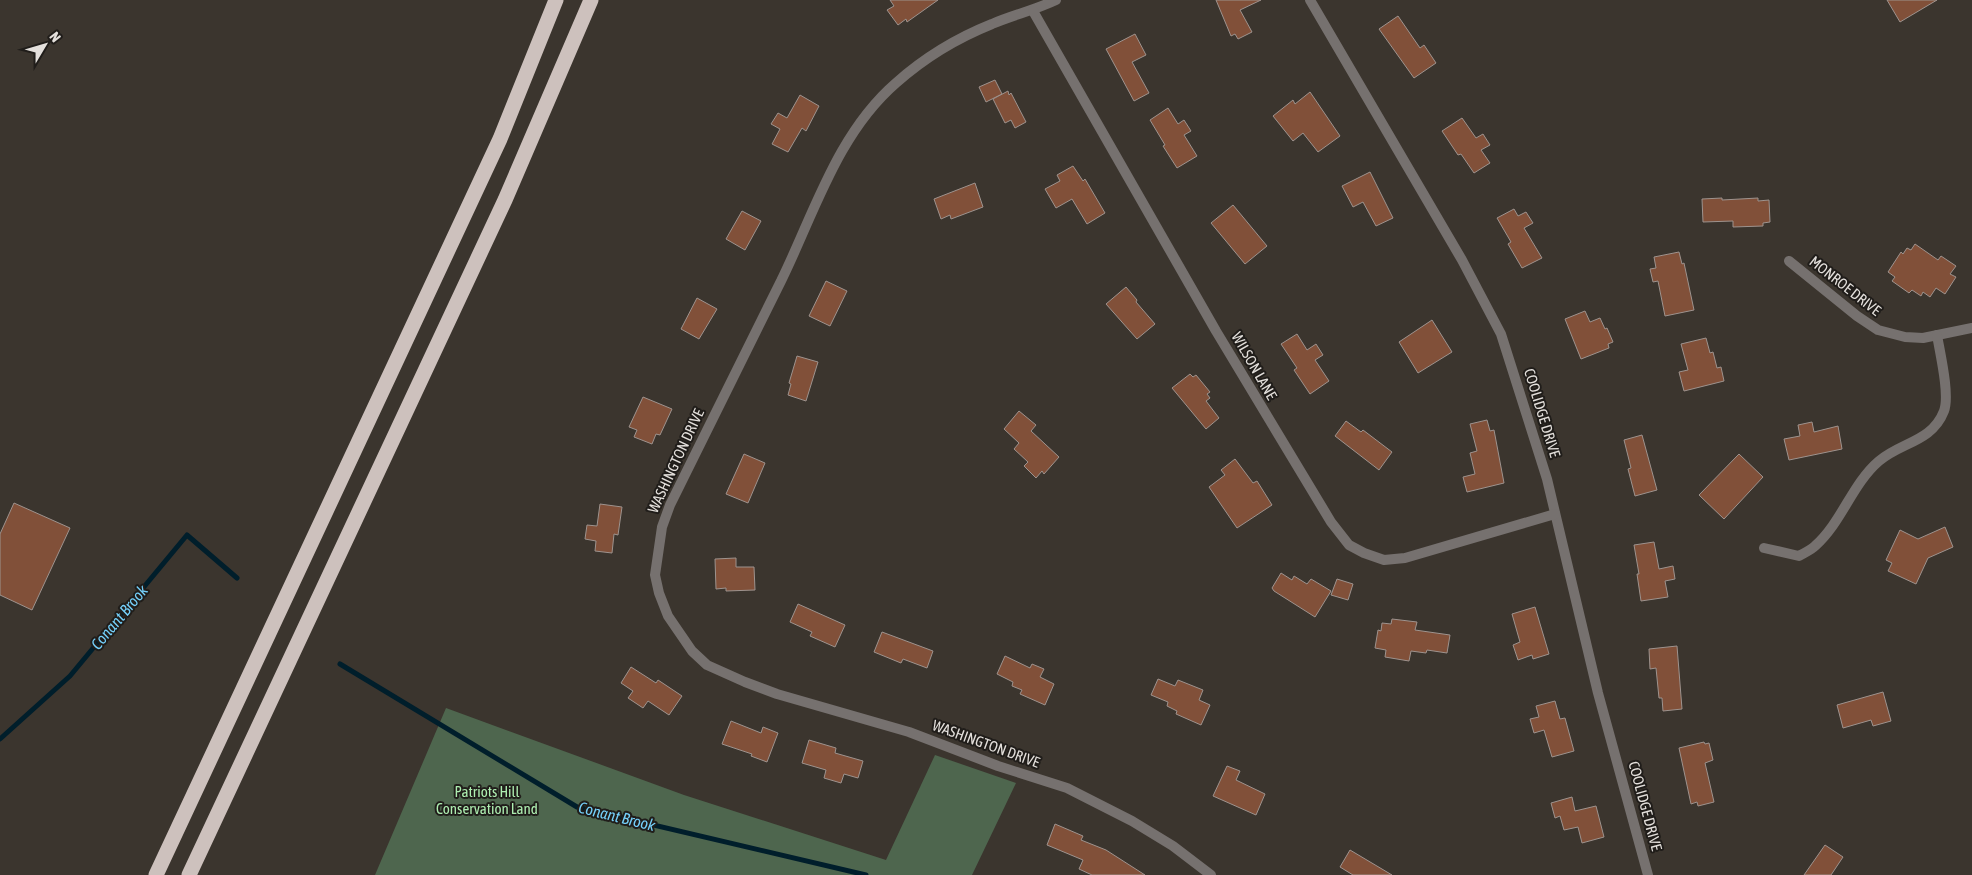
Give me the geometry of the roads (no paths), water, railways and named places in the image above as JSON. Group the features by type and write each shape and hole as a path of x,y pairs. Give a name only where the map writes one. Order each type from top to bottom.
{"highway":[{"path":"156,875 500,139 556,0"},
{"path":"189,875 505,200 591,0"}],"street":[{"name":"WASHINGTON DRIVE","path":"1056,0 993,24 954,42 933,55 894,84 860,123 837,160 781,280 670,505 662,527 654,575 668,616 692,652 707,665 777,694 909,732 998,766 1067,788 1173,846 1212,875"},
{"name":"COOLIDGE DRIVE","path":"1310,0 1462,260 1501,334 1547,479 1598,692 1648,875"},
{"name":"WILSON LANE","path":"1033,10 1220,339 1293,463 1331,522 1350,545 1384,560 1405,558 1555,514"},
{"name":"MONROE DRIVE","path":"1789,261 1857,316 1878,330 1904,337 1923,338 1972,328"},
{"path":"1764,548 1799,556 1815,547 1830,529 1863,478 1880,460 1933,429 1944,409 1944,381 1937,335"}],"waterway":[{"name":"Conant Brook","path":"0,739 70,676 187,535 237,578"},
{"name":"Conant Brook","path":"340,664 577,807 866,875"}],"park label":[{"name":"Patriots Hill Conservation Land","path":"487,800"}]}
